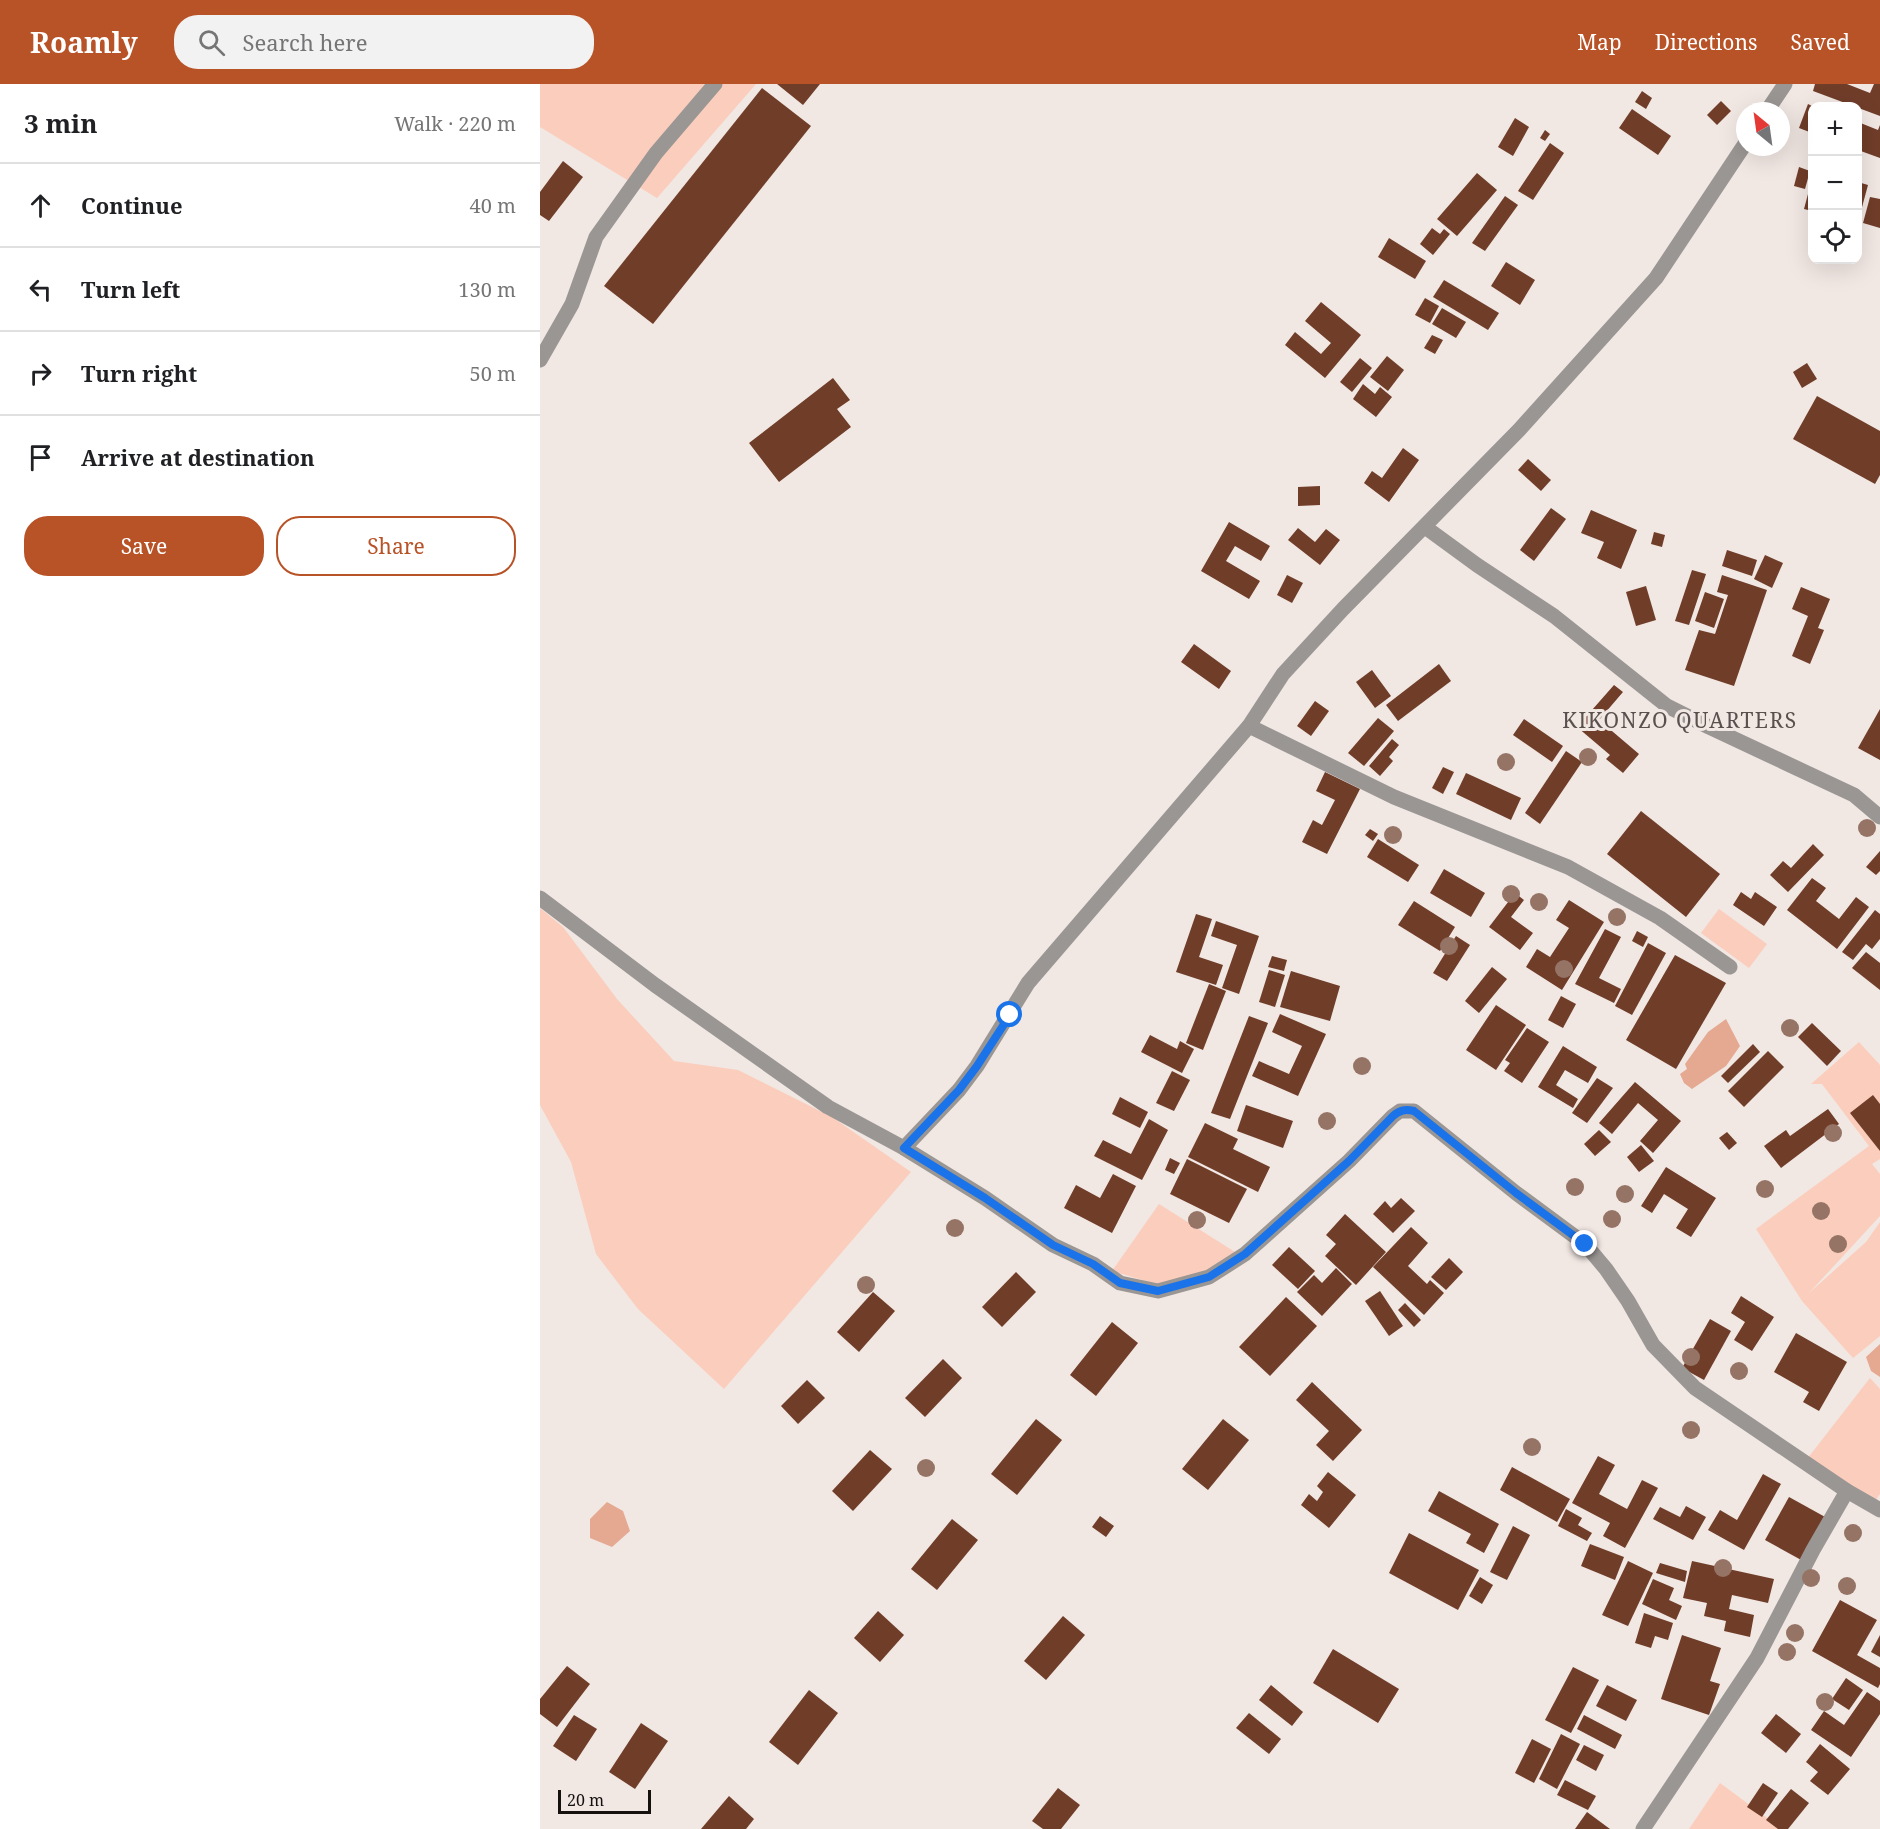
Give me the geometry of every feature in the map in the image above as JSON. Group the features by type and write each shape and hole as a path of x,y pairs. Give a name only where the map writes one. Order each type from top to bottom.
{"street":[{"path":"540,360 572,304 596,237 656,153 715,84"},
{"path":"1773,102 1785,84"},
{"path":"904,1148 959,1090 977,1066 1028,983 1249,726 1283,674 1343,609 1520,430 1656,278 1737,156"},
{"path":"1425,527 1554,616 1667,706 1854,795 1880,818"},
{"path":"1249,726 1394,797 1568,867 1660,918 1730,967"},
{"path":"540,898 655,986 828,1107 904,1148 985,1198 1053,1245 1093,1264 1120,1283 1158,1291 1209,1277 1245,1254 1349,1161 1393,1116 1400,1111 1414,1111 1516,1193 1585,1244 1628,1301 1653,1346 1695,1388 1847,1491 1870,1502 1880,1510"},
{"path":"1643,1829 1757,1658 1813,1550 1847,1491"}],"shaded area":[{"path":"540,84 756,84 657,198 540,127"},
{"path":"540,908 563,927 617,999 674,1061 738,1070 832,1117 911,1172 724,1389 638,1309 596,1254 571,1162 540,1105"},
{"path":"1719,909 1767,944 1749,968 1701,933"},
{"path":"1726,1019 1740,1046 1726,1066 1692,1089 1684,1083 1680,1074 1687,1069 1685,1064 1708,1032"},
{"path":"1859,1042 1880,1065 1880,1159 1872,1164 1880,1174 1880,1216 1809,1293 1866,1242 1880,1222 1880,1336 1853,1358 1802,1301 1756,1229 1869,1146 1822,1084 1811,1084"},
{"path":"1159,1204 1235,1252 1200,1274 1156,1284 1112,1271"},
{"path":"1880,1344 1880,1377 1871,1371 1866,1357"},
{"path":"1870,1378 1880,1389 1880,1494 1875,1501 1804,1463"},
{"path":"607,1502 623,1511 630,1531 612,1547 590,1538 590,1519"},
{"path":"1720,1783 1782,1829 1689,1829"}],"building":[{"path":"777,84 820,84 803,105"},
{"path":"1815,84 1847,84 1870,93 1874,84 1880,84 1880,116 1862,109 1862,102 1842,102 1813,91"},
{"path":"762,88 811,126 653,324 604,286"},
{"path":"1642,91 1652,98 1646,109 1635,102"},
{"path":"1721,101 1731,111 1717,125 1707,115"},
{"path":"1808,104 1808,131 1799,128"},
{"path":"1632,109 1671,136 1658,155 1619,128"},
{"path":"1515,118 1529,127 1513,156 1498,147"},
{"path":"1862,124 1878,130 1880,125 1880,158 1862,151"},
{"path":"1545,130 1550,134 1545,141 1540,138"},
{"path":"1550,143 1564,153 1533,200 1518,191"},
{"path":"563,161 583,177 549,221 540,215 540,192"},
{"path":"1799,167 1808,170 1805,189 1794,186"},
{"path":"1477,173 1497,190 1457,236 1437,219"},
{"path":"1862,183 1868,185 1862,207"},
{"path":"1808,194 1808,210 1804,209"},
{"path":"1505,196 1518,205 1485,251 1472,243"},
{"path":"1870,197 1880,199 1880,228 1863,223"},
{"path":"1432,228 1440,234 1444,229 1450,234 1433,255 1420,244"},
{"path":"1389,238 1426,261 1415,279 1378,257"},
{"path":"1506,262 1535,280 1520,305 1491,286"},
{"path":"1444,280 1499,313 1488,330 1433,297"},
{"path":"1425,298 1439,306 1430,323 1415,315"},
{"path":"1321,302 1361,335 1325,378 1285,345 1295,332 1321,354 1331,343 1305,321"},
{"path":"1442,308 1466,322 1456,338 1432,324"},
{"path":"1432,335 1443,340 1435,354 1424,348"},
{"path":"1387,356 1404,370 1388,391 1370,377"},
{"path":"1360,358 1372,368 1352,392 1340,382"},
{"path":"1807,363 1817,379 1802,388 1793,372"},
{"path":"833,378 850,400 837,409 851,427 779,482 749,443"},
{"path":"1363,384 1375,394 1380,387 1392,397 1376,417 1353,399"},
{"path":"1817,396 1880,431 1880,475 1875,484 1793,439"},
{"path":"1403,448 1419,460 1389,502 1364,483 1372,471 1382,478"},
{"path":"1528,459 1551,480 1541,491 1518,470"},
{"path":"1320,486 1320,505 1298,506 1298,487"},
{"path":"1551,508 1566,519 1534,561 1520,550"},
{"path":"1591,510 1637,530 1621,569 1597,558 1604,542 1581,533"},
{"path":"1229,522 1270,546 1261,561 1235,546 1226,561 1260,581 1249,599 1201,571"},
{"path":"1298,528 1315,542 1326,529 1340,540 1320,565 1288,540"},
{"path":"1654,532 1665,535 1662,547 1651,544"},
{"path":"1727,550 1757,560 1752,576 1722,566"},
{"path":"1765,555 1783,563 1772,588 1754,579"},
{"path":"1692,570 1706,574 1689,625 1675,621"},
{"path":"1287,575 1303,583 1292,603 1277,595"},
{"path":"1722,575 1767,590 1734,686 1685,670 1699,630 1715,634 1728,595 1717,592"},
{"path":"1646,586 1656,620 1636,626 1626,592"},
{"path":"1801,587 1830,599 1818,628 1824,630 1810,664 1792,656 1808,616 1792,609"},
{"path":"1705,592 1724,599 1714,628 1695,621"},
{"path":"1194,644 1231,671 1219,689 1181,662"},
{"path":"1439,664 1451,681 1398,721 1386,705"},
{"path":"1372,670 1391,696 1375,708 1356,682"},
{"path":"1614,685 1623,692 1599,720 1639,754 1623,773 1606,759 1610,755 1577,727"},
{"path":"1315,701 1329,711 1311,736 1297,726"},
{"path":"1880,709 1880,760 1858,748"},
{"path":"1378,718 1394,731 1364,766 1348,753"},
{"path":"1524,719 1563,746 1552,762 1513,735"},
{"path":"1392,739 1399,745 1389,757 1393,761 1380,776 1369,766"},
{"path":"1566,751 1582,762 1540,824 1525,813"},
{"path":"1443,767 1454,772 1443,794 1432,788"},
{"path":"1325,772 1360,789 1327,854 1302,842 1313,820 1322,825 1335,800 1316,791"},
{"path":"1466,773 1521,798 1511,820 1456,794"},
{"path":"1641,811 1720,874 1686,917 1607,854"},
{"path":"1370,829 1378,834 1373,841 1365,835"},
{"path":"1378,839 1419,865 1408,882 1367,857"},
{"path":"1813,844 1824,855 1788,892 1770,875 1783,861 1791,868"},
{"path":"1880,851 1880,871 1876,875 1866,867"},
{"path":"1444,869 1485,893 1471,917 1430,893"},
{"path":"1812,878 1826,888 1816,901 1839,919 1856,897 1869,907 1837,949 1787,910"},
{"path":"1741,892 1751,899 1755,892 1777,907 1764,926 1733,905"},
{"path":"1515,893 1524,900 1511,917 1533,933 1520,950 1489,927"},
{"path":"1569,900 1604,922 1562,990 1526,967 1537,949 1550,957 1569,928 1556,920"},
{"path":"1414,901 1455,927 1440,951 1398,925"},
{"path":"1875,910 1880,914 1880,939 1872,949 1866,944 1853,960 1842,952"},
{"path":"1196,914 1212,919 1199,957 1223,965 1216,985 1176,972"},
{"path":"1216,921 1259,936 1239,994 1222,988 1237,945 1211,936"},
{"path":"1605,929 1621,937 1599,978 1621,989 1614,1003 1575,984"},
{"path":"1637,931 1648,937 1643,947 1632,941"},
{"path":"1456,936 1470,945 1447,981 1433,973"},
{"path":"1648,943 1666,953 1632,1015 1615,1006"},
{"path":"1866,952 1880,963 1880,990 1852,968"},
{"path":"1675,955 1726,983 1676,1069 1626,1040"},
{"path":"1272,956 1287,960 1284,971 1268,967"},
{"path":"1492,967 1507,979 1479,1013 1465,1001"},
{"path":"1269,970 1285,975 1275,1007 1259,1002"},
{"path":"1291,971 1340,986 1330,1021 1280,1007"},
{"path":"1209,984 1226,991 1203,1050 1186,1043"},
{"path":"1561,996 1576,1004 1563,1028 1548,1020"},
{"path":"1496,1005 1526,1025 1496,1070 1466,1050"},
{"path":"1280,1014 1326,1034 1298,1096 1252,1076 1259,1061 1289,1074 1302,1046 1272,1032"},
{"path":"1249,1016 1268,1023 1230,1119 1211,1113"},
{"path":"1812,1023 1841,1051 1827,1066 1798,1037"},
{"path":"1527,1028 1549,1042 1522,1083 1504,1071 1510,1063 1505,1060"},
{"path":"1150,1035 1177,1049 1180,1041 1194,1049 1182,1073 1141,1052"},
{"path":"1753,1044 1760,1052 1728,1083 1721,1076"},
{"path":"1563,1046 1597,1067 1588,1083 1565,1070 1556,1085 1578,1099 1573,1108 1538,1087"},
{"path":"1768,1051 1784,1067 1744,1107 1728,1091"},
{"path":"1172,1071 1190,1080 1174,1111 1156,1103"},
{"path":"1597,1078 1613,1088 1587,1123 1572,1113"},
{"path":"1635,1082 1681,1121 1653,1153 1640,1141 1658,1120 1638,1103 1612,1134 1599,1123"},
{"path":"1873,1095 1880,1104 1880,1151 1850,1113"},
{"path":"1120,1097 1148,1112 1140,1128 1112,1114"},
{"path":"1246,1105 1293,1121 1283,1148 1237,1131"},
{"path":"1828,1109 1839,1124 1781,1168 1764,1146 1786,1130 1790,1136"},
{"path":"1149,1119 1168,1130 1142,1180 1094,1156 1103,1140 1131,1154"},
{"path":"1205,1123 1238,1139 1233,1149 1270,1167 1258,1192 1188,1157"},
{"path":"1599,1130 1611,1142 1595,1156 1584,1144"},
{"path":"1727,1132 1737,1143 1729,1150 1719,1138"},
{"path":"1641,1145 1654,1161 1639,1172 1627,1157"},
{"path":"1170,1158 1180,1163 1174,1174 1165,1170"},
{"path":"1187,1159 1247,1189 1229,1223 1170,1194"},
{"path":"1666,1167 1716,1198 1691,1237 1676,1228 1688,1209 1664,1194 1652,1213 1641,1206"},
{"path":"1113,1174 1136,1186 1112,1233 1064,1208 1076,1185 1100,1198"},
{"path":"1401,1198 1415,1211 1393,1233 1373,1214 1385,1201 1391,1208"},
{"path":"1345,1214 1386,1252 1356,1285 1325,1256 1336,1244 1326,1235"},
{"path":"1411,1227 1428,1243 1408,1266 1427,1284 1430,1280 1444,1293 1424,1315 1373,1267"},
{"path":"1289,1247 1315,1271 1298,1289 1272,1265"},
{"path":"1449,1258 1463,1272 1446,1290 1431,1277"},
{"path":"1336,1268 1352,1284 1322,1316 1297,1292 1314,1275 1322,1283"},
{"path":"1016,1272 1036,1292 1002,1327 982,1307"},
{"path":"1380,1291 1403,1326 1389,1336 1365,1301"},
{"path":"873,1292 895,1311 859,1352 837,1332"},
{"path":"1741,1296 1774,1317 1752,1351 1734,1340 1745,1322 1731,1313"},
{"path":"1286,1297 1317,1326 1270,1376 1239,1347"},
{"path":"1405,1303 1421,1320 1414,1327 1398,1310"},
{"path":"1710,1319 1731,1331 1704,1380 1682,1368"},
{"path":"1112,1322 1138,1343 1096,1396 1070,1375"},
{"path":"1796,1333 1847,1362 1819,1411 1803,1402 1809,1392 1774,1372"},
{"path":"943,1359 962,1378 925,1417 905,1398"},
{"path":"807,1380 825,1398 798,1424 781,1406"},
{"path":"1312,1382 1362,1430 1333,1461 1316,1445 1329,1431 1296,1400"},
{"path":"1036,1419 1062,1440 1017,1495 991,1474"},
{"path":"1223,1419 1249,1440 1208,1490 1182,1469"},
{"path":"870,1450 892,1469 853,1511 832,1491"},
{"path":"1598,1456 1615,1465 1599,1494 1627,1509 1642,1480 1658,1488 1625,1548 1603,1536 1610,1523 1572,1503"},
{"path":"1512,1467 1570,1499 1557,1522 1500,1490"},
{"path":"1328,1472 1356,1495 1329,1528 1301,1505 1309,1494 1317,1501 1323,1492 1317,1486"},
{"path":"1763,1474 1781,1484 1744,1550 1708,1530 1720,1510 1737,1520"},
{"path":"1439,1491 1499,1524 1484,1553 1466,1543 1471,1534 1428,1511"},
{"path":"1789,1497 1827,1518 1803,1561 1765,1540"},
{"path":"1686,1506 1706,1517 1693,1540 1653,1519 1660,1507 1680,1517"},
{"path":"1566,1509 1582,1518 1578,1525 1592,1533 1587,1541 1558,1526"},
{"path":"1100,1516 1114,1526 1106,1537 1092,1527"},
{"path":"952,1519 978,1540 937,1590 911,1569"},
{"path":"1513,1526 1530,1535 1507,1580 1490,1572"},
{"path":"1409,1533 1479,1570 1458,1610 1389,1573"},
{"path":"1590,1544 1624,1557 1615,1580 1581,1566"},
{"path":"1628,1561 1653,1573 1628,1626 1602,1615"},
{"path":"1692,1561 1774,1579 1768,1603 1732,1595 1729,1609 1754,1615 1750,1637 1724,1631 1726,1621 1704,1616 1707,1603 1683,1598"},
{"path":"1660,1563 1687,1571 1685,1582 1656,1573"},
{"path":"1480,1577 1493,1585 1482,1604 1469,1596"},
{"path":"1653,1579 1674,1588 1669,1600 1682,1606 1676,1620 1642,1604"},
{"path":"1840,1600 1877,1620 1857,1655 1880,1668 1878,1688 1812,1651"},
{"path":"878,1611 904,1635 880,1662 854,1638"},
{"path":"1644,1613 1673,1623 1668,1640 1655,1636 1651,1648 1635,1643"},
{"path":"1063,1616 1085,1635 1046,1680 1024,1661"},
{"path":"1682,1635 1721,1648 1710,1681 1720,1684 1709,1715 1661,1699"},
{"path":"1880,1635 1880,1657 1871,1652"},
{"path":"1333,1649 1399,1689 1378,1723 1313,1683"},
{"path":"567,1666 590,1684 557,1727 540,1714 540,1699"},
{"path":"1573,1667 1599,1680 1571,1733 1545,1720"},
{"path":"1846,1678 1863,1690 1849,1710 1832,1699"},
{"path":"1271,1685 1303,1712 1292,1726 1259,1700"},
{"path":"1607,1685 1637,1700 1626,1721 1596,1706"},
{"path":"809,1690 838,1713 798,1765 769,1742"},
{"path":"1867,1692 1880,1701 1880,1714 1851,1757 1811,1730 1824,1711 1844,1725"},
{"path":"1249,1713 1281,1739 1269,1754 1236,1728"},
{"path":"1776,1714 1801,1734 1786,1753 1761,1733"},
{"path":"574,1715 597,1729 576,1761 553,1746"},
{"path":"1584,1715 1622,1735 1615,1749 1577,1729"},
{"path":"641,1723 668,1741 635,1789 609,1772"},
{"path":"1561,1734 1580,1744 1557,1789 1539,1779"},
{"path":"1532,1739 1551,1749 1534,1783 1515,1773"},
{"path":"1820,1744 1850,1769 1828,1795 1810,1781 1818,1772 1806,1762"},
{"path":"1584,1745 1604,1755 1596,1771 1576,1760"},
{"path":"1565,1780 1596,1796 1588,1810 1557,1795"},
{"path":"1763,1783 1778,1793 1762,1817 1747,1807"},
{"path":"1058,1788 1080,1805 1061,1829 1043,1829 1032,1821"},
{"path":"1791,1789 1809,1803 1788,1829 1778,1829 1766,1820"},
{"path":"729,1796 754,1819 746,1829 701,1829"},
{"path":"1587,1812 1610,1829 1575,1829"}],"district":[{"name":"KIKONZO QUARTERS","path":"1680,720"}],"route":[{"path":"1010,1015 959,1090 904,1148 985,1198 1053,1245 1093,1264 1120,1283 1158,1291 1209,1277 1245,1254 1349,1161 1393,1116 1400,1111 1408,1110 1414,1111 1516,1193 1585,1244"}]}
